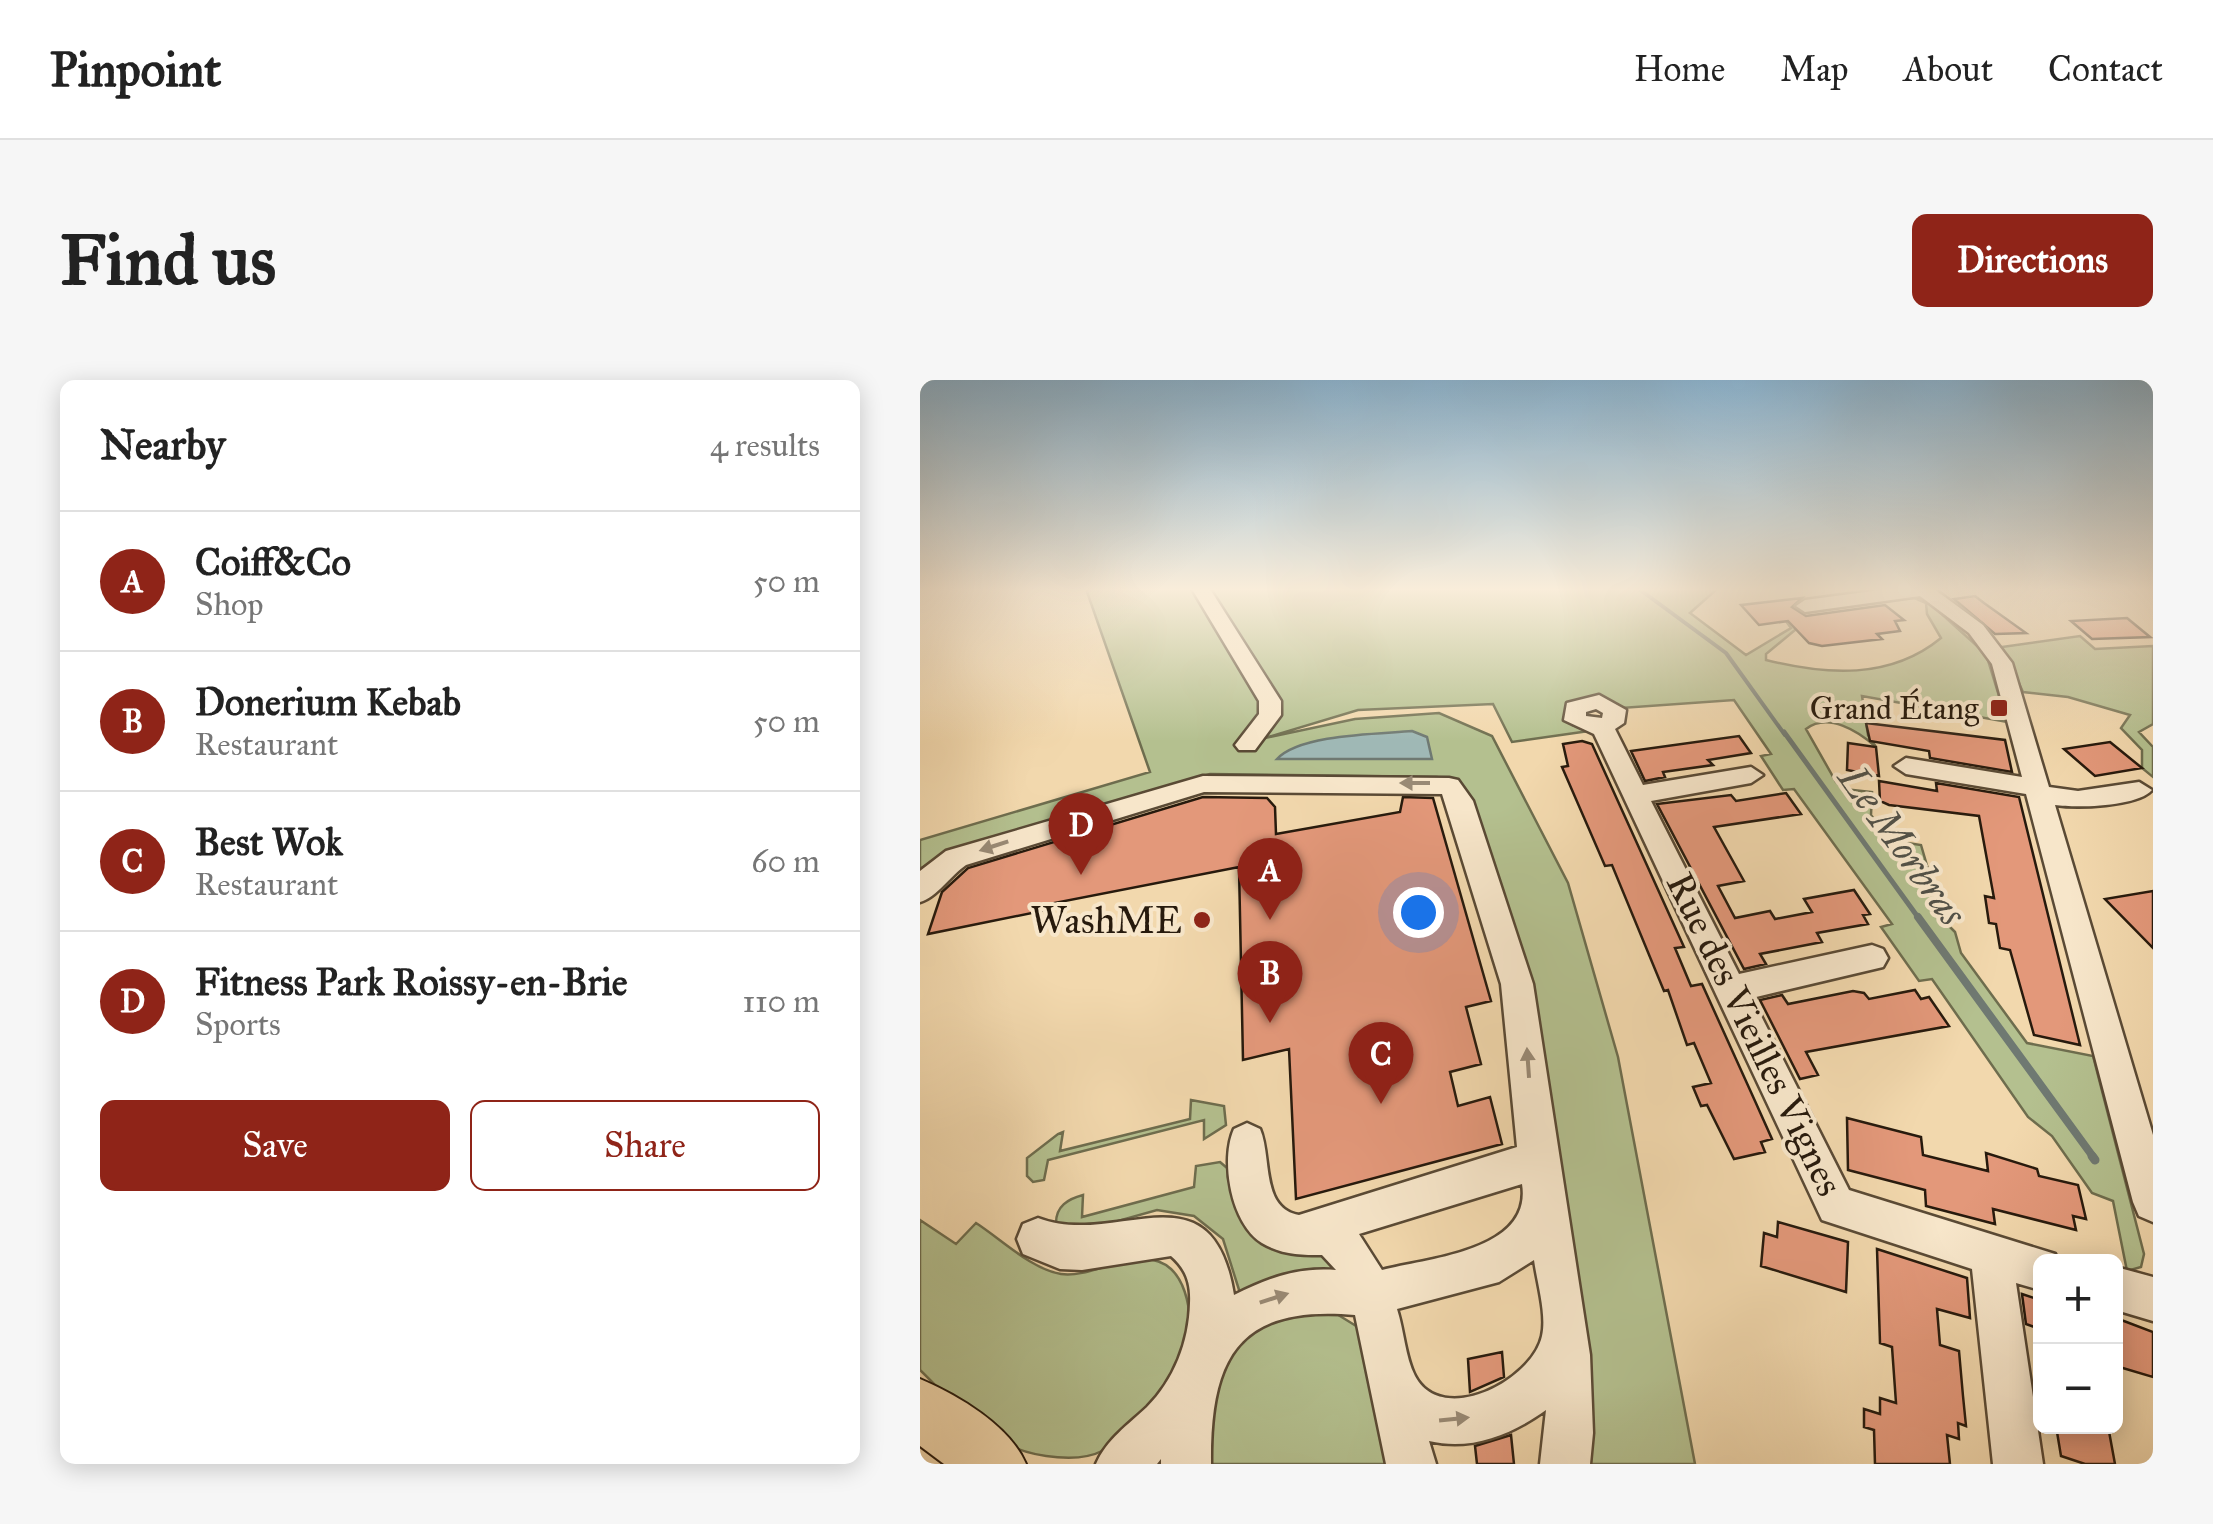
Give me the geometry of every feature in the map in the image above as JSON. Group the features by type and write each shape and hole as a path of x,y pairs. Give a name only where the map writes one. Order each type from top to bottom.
{"main road":[{"path":"920,1409 995,1464"}],"street":[{"path":"1232,640 1270,701 1270,715 1247,744"},
{"path":"1984,640 1997,654 2150,1182"},
{"name":"Rue des Vieilles Vignes","path":"1602,727 1836,1206 2033,1267"},
{"path":"1906,766 2078,800 2140,790"},
{"path":"1636,795 1751,775"},
{"path":"920,891 935,872 956,858 1192,786 1232,781 1449,786 1460,801 1517,984 1562,1327 1568,1427 1565,1464"},
{"path":"1732,989 1872,958"},
{"path":"1247,1142 1252,1194 1261,1215 1286,1232 1330,1235 1344,1246 1370,1295 1411,1464"},
{"path":"1317,1234 1358,1213 1541,1177"},
{"path":"1121,1464 1168,1420 1226,1322 1267,1300 1313,1290 1370,1295 1439,1279 1509,1256 1538,1226 1541,1177"},
{"path":"1038,1239 1073,1252 1149,1234 1184,1239 1202,1259 1211,1284 1212,1322 1186,1464"},
{"path":"1991,1255 2018,1464"},
{"path":"2123,1291 2153,1300"},
{"path":"1387,1366 1404,1404 1421,1418 1454,1420 1488,1414 1523,1402 1543,1386 1556,1363 1562,1327"}],"green space":[{"path":"1104,640 1725,640 1746,655 1772,640 1783,640 1766,654 1766,660 1834,671 1901,661 1939,640 1970,640 1986,654 2007,722 1862,696 1868,735 1876,747 1861,735 1833,723 1806,729 1836,782 1844,789 1872,792 1871,815 1889,840 1921,845 1943,920 1955,932 1961,953 2027,1043 2093,1056 2144,1254 2141,1267 2127,1271 2113,1201 2092,1193 2052,1136 2028,1117 1932,979 1919,981 1881,927 1892,924 1794,789 1783,790 1761,756 1771,754 1734,700 1621,708 1603,699 1584,699 1571,703 1565,715 1572,725 1589,731 1512,742 1493,704 1358,710 1265,738 1355,719 1439,713 1492,736 1568,883 1618,1057 1695,1464 1584,1464 1543,1049 1533,995 1469,797 1459,782 1437,777 1210,774 944,855 920,869 920,840 1150,772"},
{"path":"2055,640 2084,640 2095,649 2153,646 2153,724 2139,732 2153,747 2153,777 2142,768 2142,750 2121,728 2130,715 2068,697 2023,692 2002,647"},
{"path":"1191,1100 1224,1106 1226,1125 1204,1139 1204,1120 1048,1160 1044,1180 1033,1182 1027,1176 1027,1158 1058,1134 1063,1132 1060,1151 1190,1119"},
{"path":"1220,1162 1320,1247 1340,1273 1240,1293 1223,1239 1194,1216 1157,1210 1086,1230 1056,1223 1061,1208 1083,1195 1082,1217 1194,1187 1196,1166"},
{"path":"920,1220 956,1244 976,1223 1028,1260 1061,1274 1146,1259 1171,1269 1185,1291 1190,1321 1188,1352 1179,1377 1131,1428 1093,1455 1045,1456 999,1440 963,1413 920,1370"},
{"path":"1327,1308 1361,1329 1396,1464 1200,1464 1199,1450 1228,1348 1274,1315"}],"water":[{"path":"1412,731 1427,737 1432,759 1277,759 1303,744 1321,740"}],"building":[{"path":"1806,640 1877,640 1822,646"},
{"path":"1866,723 2005,740 2012,772 1930,758 1929,751 1870,741"},
{"path":"1739,736 1751,753 1708,760 1713,765 1663,772 1665,777 1645,781 1631,751"},
{"path":"2110,742 2142,768 2095,776 2064,749"},
{"path":"1848,743 1876,747 1879,776 1847,770"},
{"path":"1563,744 1592,744 1684,947 1675,948 1691,986 1702,984 1772,1139 1761,1142 1765,1152 1734,1159 1707,1105 1701,1106 1693,1087 1711,1083 1694,1043 1687,1045 1668,990 1664,991 1612,865 1605,866 1562,767 1568,766"},
{"path":"1879,781 1937,791 1936,783 2019,797 2080,1045 2034,1035 2010,950 2000,948 1996,924 1989,923 1985,896 1994,898 1979,816 1889,805 1880,801"},
{"path":"1786,793 1801,814 1714,827 1744,881 1718,886 1735,918 1770,911 1775,919 1812,912 1804,899 1854,890 1870,914 1863,915 1868,924 1817,933 1822,942 1760,954 1766,964 1744,969 1657,804 1731,795 1736,801"},
{"path":"1203,797 1267,798 1275,807 1276,834 1400,812 1403,797 1433,798 1491,1001 1466,1007 1481,1064 1450,1072 1458,1106 1490,1097 1502,1144 1296,1199 1289,1049 1243,1060 1239,867 1044,905 1042,911 928,934 942,892 968,868"},
{"path":"2153,891 2153,948 2105,899"},
{"path":"1915,990 1921,999 1929,997 1949,1026 1806,1052 1818,1075 1800,1079 1760,1000 1782,995 1788,1004 1853,991 1864,993 1869,999"},
{"path":"1847,1118 1921,1137 1923,1155 1988,1171 1986,1153 2037,1169 2039,1176 2078,1185 2086,1219 2073,1216 2076,1230 1993,1209 1995,1224 1926,1206 1925,1190 1848,1170"},
{"path":"1778,1222 1848,1242 1846,1292 1761,1266 1764,1233 1777,1237"},
{"path":"1877,1249 1967,1278 1970,1318 1937,1309 1940,1345 1959,1351 1966,1426 1958,1423 1959,1439 1947,1435 1950,1464 1875,1464 1874,1430 1864,1427 1864,1409 1880,1414 1880,1398 1896,1403 1892,1347 1880,1343"},
{"path":"2022,1294 2033,1298 2033,1326 2026,1324"},
{"path":"2123,1321 2153,1332 2153,1377 2123,1368"},
{"path":"1502,1352 1504,1377 1470,1392 1468,1359"},
{"path":"2057,1434 2109,1434 2115,1464 2085,1464 2061,1456"},
{"path":"1511,1435 1514,1464 1477,1464 1475,1446"}],"waterway":[{"name":"Le Morbras","path":"1708,640 1726,653 1785,735"},
{"name":"Le Morbras","path":"1784,732 1920,920"},
{"name":"Le Morbras","path":"1918,917 2094,1158"},
{"name":"Le Morbras","path":"2092,1156 2095,1160"}],"place":[{"name":"Grand Étang","path":"1999,708"},
{"name":"Fitness Park Roissy-en-Brie","path":"1081,875"},
{"name":"WashME","path":"1202,920"},
{"name":"Coiff&Co","path":"1270,920"},
{"name":"Donerium Kebab","path":"1270,1023"},
{"name":"Best Wok","path":"1381,1104"}]}
